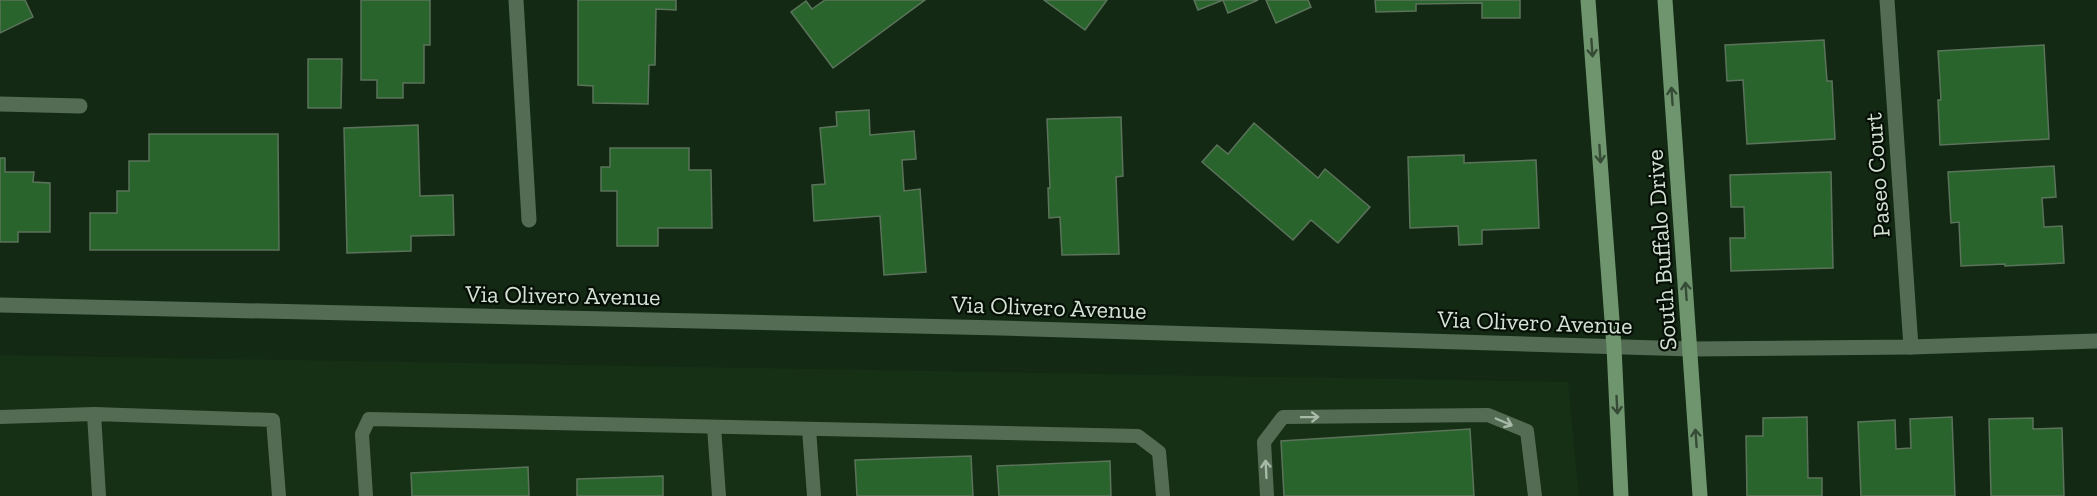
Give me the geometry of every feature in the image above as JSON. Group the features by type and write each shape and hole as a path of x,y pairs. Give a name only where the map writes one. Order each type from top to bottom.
{"main road":[{"path":"1588,0 1614,346 1621,496"},
{"name":"South Buffalo Drive","path":"1665,0 1700,496"}],"street":[{"path":"516,0 529,220"},
{"name":"Paseo Court","path":"1887,0 1911,347"},
{"path":"0,104 80,106"},
{"name":"Via Olivero Avenue","path":"0,305 1025,329 1690,349 1911,347 2097,341"}],"lane":[{"path":"94,414 99,496"},
{"path":"0,417 94,414 273,420 279,496"},
{"path":"1267,496 1264,442 1283,417 1488,415 1527,431 1535,496"},
{"path":"366,496 362,434 369,419 1138,436 1159,452 1163,496"},
{"path":"714,427 719,496"},
{"path":"809,429 814,496"}],"shaded area":[{"path":"0,355 1568,382 1579,496 0,496"}],"building":[{"path":"0,0 25,0 33,17 0,33"},
{"path":"361,0 430,0 430,45 424,45 424,83 403,83 403,98 377,98 377,80 361,80"},
{"path":"578,0 676,0 676,10 656,9 655,65 649,65 648,104 593,103 593,86 578,85"},
{"path":"825,0 925,0 833,68 791,12 806,1 812,9"},
{"path":"1044,0 1107,0 1085,30"},
{"path":"1194,0 1223,0 1198,10"},
{"path":"1223,0 1258,0 1228,13"},
{"path":"1266,0 1308,0 1311,7 1276,23"},
{"path":"1375,0 1520,0 1520,18 1482,18 1482,3 1416,4 1416,11 1376,12"},
{"path":"1824,40 1827,81 1832,81 1835,139 1747,144 1743,80 1727,81 1725,45"},
{"path":"2044,45 2049,139 1940,145 1938,100 1941,100 1938,51"},
{"path":"308,59 342,59 341,108 308,108"},
{"path":"869,110 870,135 914,131 916,159 902,160 904,191 920,189 926,272 884,275 880,216 814,221 812,185 825,184 820,128 837,126 836,112"},
{"path":"1121,117 1123,176 1116,177 1119,254 1062,255 1060,217 1049,218 1047,119"},
{"path":"1254,123 1318,178 1325,169 1370,207 1338,243 1311,220 1293,240 1202,162 1217,145 1228,154"},
{"path":"418,125 420,196 453,195 454,235 411,236 411,251 347,253 344,128"},
{"path":"149,134 278,134 279,250 90,250 90,213 117,213 117,191 129,191 129,161 149,161"},
{"path":"610,148 689,148 689,170 711,170 712,228 658,228 658,246 617,246 617,191 601,191 601,167 610,167"},
{"path":"1464,155 1464,163 1536,160 1539,228 1482,230 1482,244 1459,245 1458,226 1410,228 1408,157"},
{"path":"0,158 5,158 5,172 34,172 33,182 50,183 50,232 18,232 18,242 0,242"},
{"path":"2054,166 2056,197 2042,198 2044,227 2062,226 2064,263 1961,266 1959,222 1951,223 1948,172"},
{"path":"1831,172 1833,268 1731,271 1730,238 1745,238 1744,207 1731,207 1730,175"},
{"path":"1807,417 1808,478 1822,478 1822,496 1747,496 1746,436 1763,436 1763,418"},
{"path":"1952,417 1955,496 1861,496 1858,422 1895,420 1896,449 1911,448 1910,419"},
{"path":"2033,418 2033,429 2062,428 2064,496 1991,496 1989,419"},
{"path":"1470,429 1474,496 1284,496 1281,441"},
{"path":"971,456 973,496 857,496 855,460"},
{"path":"1110,461 1111,496 999,496 997,466"},
{"path":"528,467 529,496 412,496 411,473"},
{"path":"663,476 663,496 577,496 577,479"}]}
